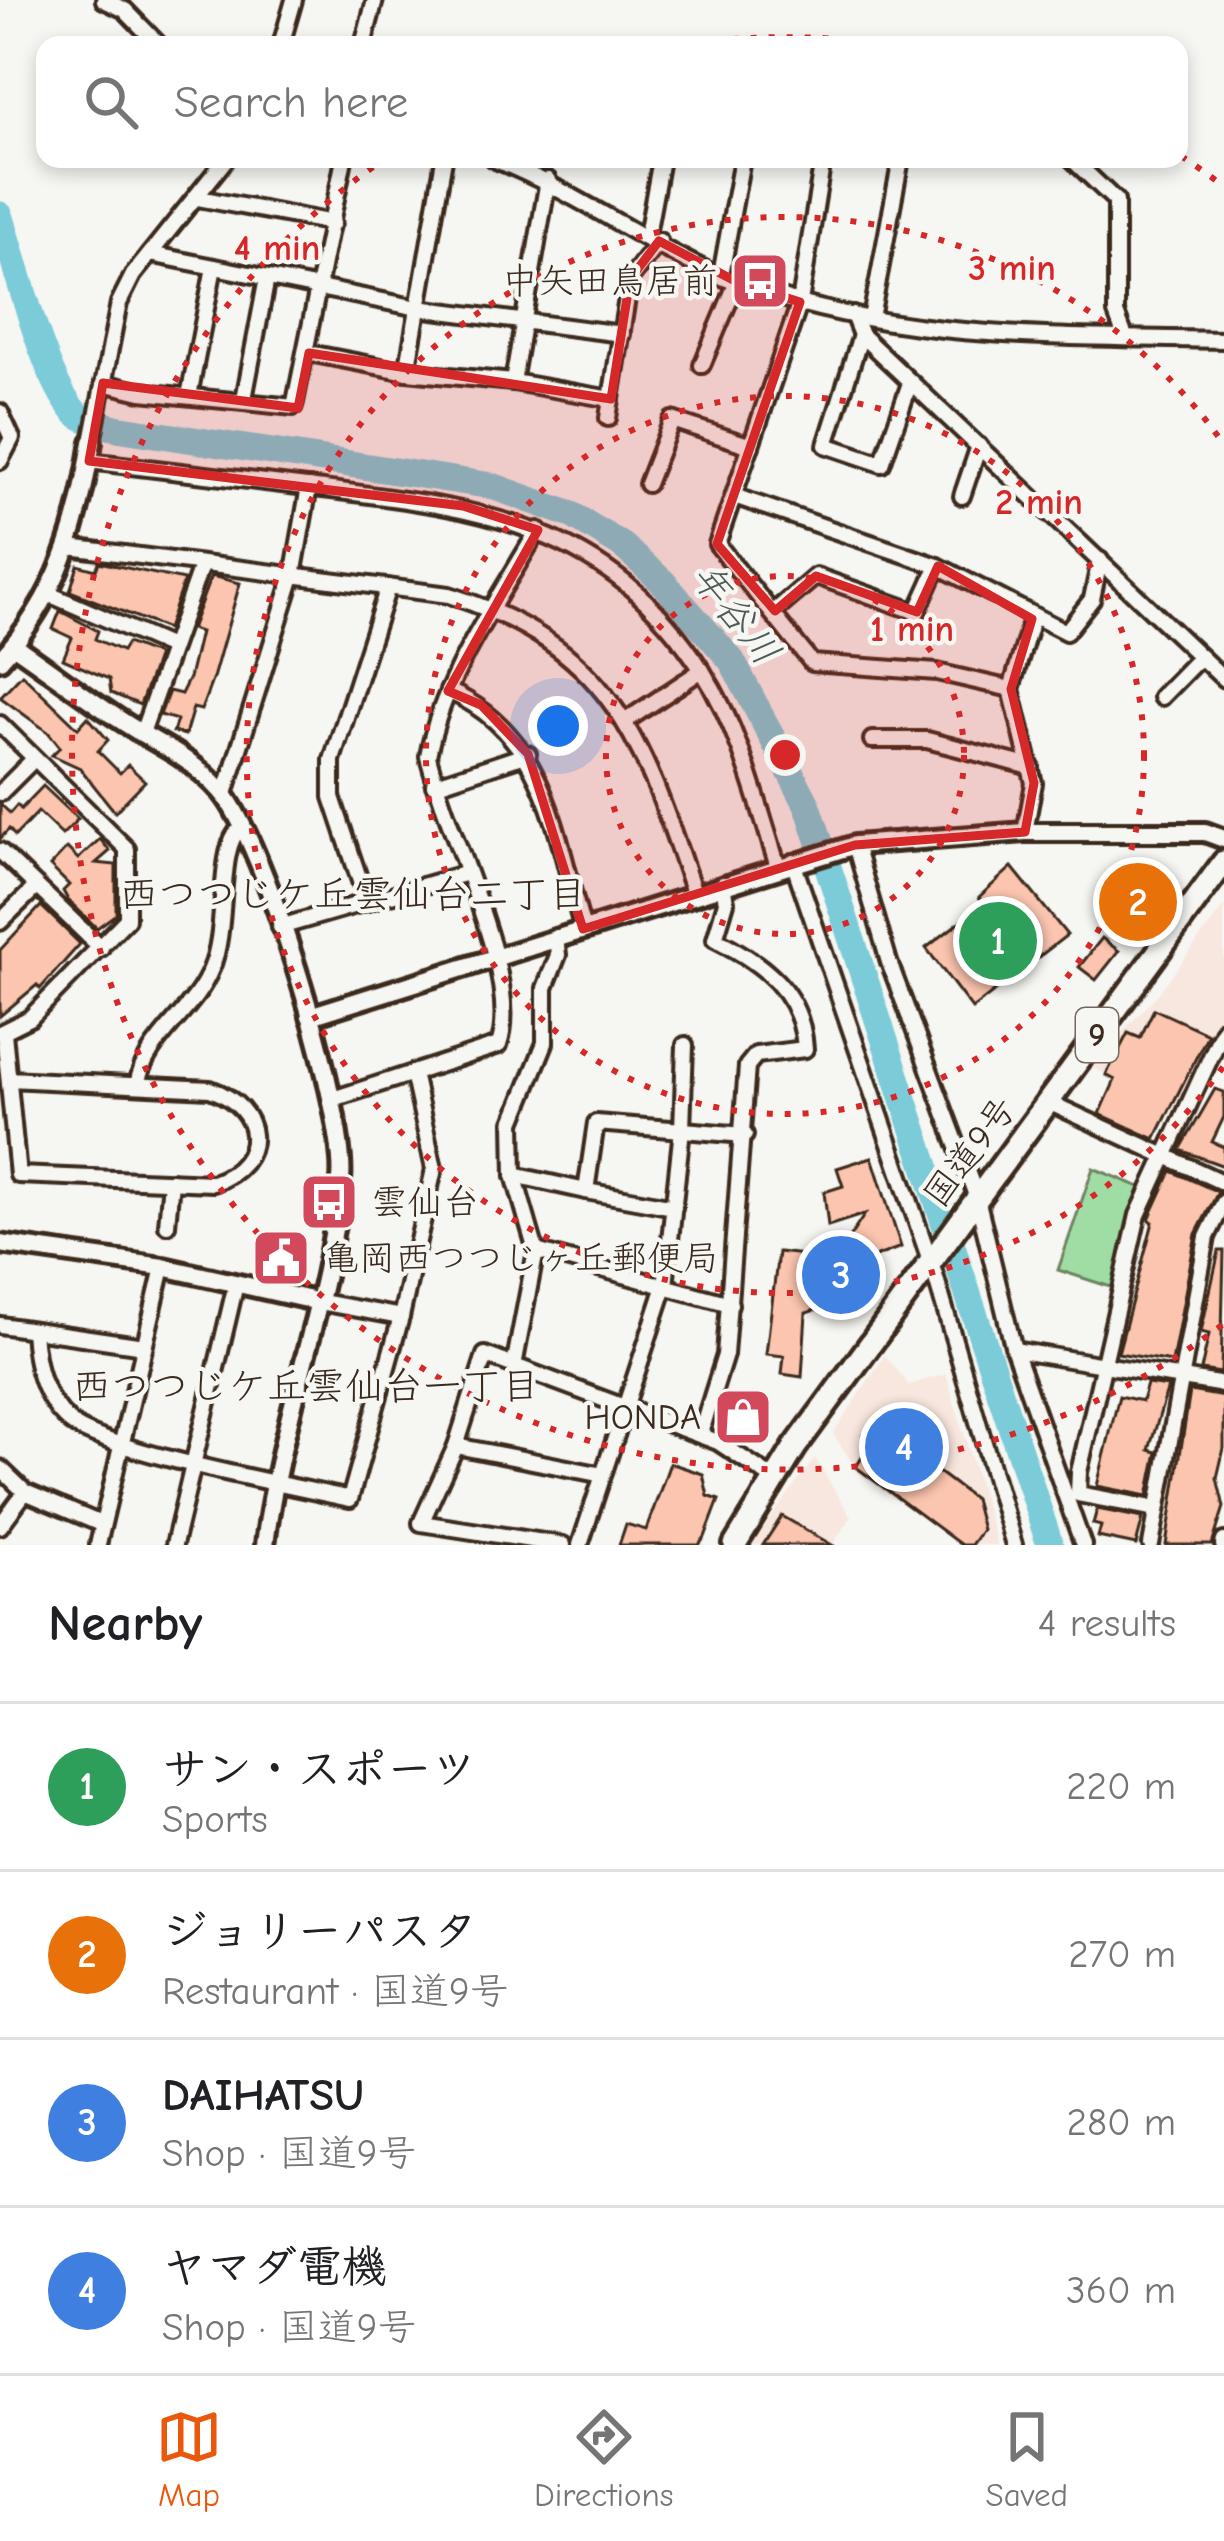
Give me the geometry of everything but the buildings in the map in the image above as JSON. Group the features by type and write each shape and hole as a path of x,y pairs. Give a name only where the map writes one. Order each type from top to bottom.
{"highway":[{"name":"国道9号","path":"736,1545 774,1480 932,1258 1224,862"}],"street":[{"path":"104,0 126,5 151,36"},
{"path":"283,36 293,0"},
{"path":"365,36 375,0"},
{"path":"0,660 51,595 69,547 119,303 150,254 220,168"},
{"path":"102,387 294,407 309,353 342,168"},
{"path":"407,372 442,168"},
{"path":"517,168 548,180 736,283 853,315 913,327 1049,340 1224,340"},
{"path":"608,418 630,279 653,238 660,168"},
{"path":"721,275 740,168"},
{"path":"822,168 800,302 717,544 812,663 937,673 1011,689"},
{"path":"872,318 899,168"},
{"path":"1081,168 1116,201 1116,313 1125,338"},
{"path":"513,382 548,180"},
{"path":"198,198 333,223"},
{"path":"150,254 418,308 622,334"},
{"path":"189,396 214,267"},
{"path":"244,399 267,278"},
{"path":"702,365 736,283"},
{"path":"853,315 861,335 1224,680"},
{"path":"861,335 826,446 882,464 910,383"},
{"path":"309,353 407,372 513,382 611,399"},
{"path":"0,412 12,439 0,461"},
{"path":"646,484 673,420 751,446"},
{"path":"962,496 979,446"},
{"path":"90,452 309,488 464,506 538,530 606,572 648,608 702,670 792,862 932,1258 1014,1545"},
{"path":"225,794 293,576 309,488"},
{"path":"734,496 938,566 1032,619 1066,632 1092,599 1100,560"},
{"path":"333,1099 500,1045 506,1026 494,957 428,756 448,691 538,530"},
{"path":"69,547 448,595 494,609 540,634 584,669 627,720 648,762 694,893"},
{"path":"142,733 201,566"},
{"path":"775,611 816,576 916,612 938,566"},
{"path":"367,902 332,797 332,760 388,587"},
{"path":"51,595 171,647"},
{"path":"1025,832 1031,767 1011,689 1032,619"},
{"path":"14,645 142,733 169,746 225,794 245,831 280,927 333,1099 341,1178 261,1545"},
{"path":"1161,697 1200,657"},
{"path":"627,720 702,670"},
{"path":"448,691 481,705 528,754 583,929"},
{"path":"0,724 127,849 128,919 30,1018 2,1033 18,1175 213,1183 230,1177 245,1162 253,1125 232,1096 210,1089 8,1079"},
{"path":"872,740 927,740 1031,767"},
{"path":"434,785 528,754"},
{"path":"0,793 34,759"},
{"path":"137,1085 148,1051 180,1018 212,969 225,917 226,852 236,833 245,831"},
{"path":"310,1016 850,846 1025,832 1205,832 1224,838"},
{"path":"850,846 974,1203 1013,1350 1083,1545"},
{"path":"0,851 101,948"},
{"path":"280,927 467,874"},
{"path":"700,1435 725,1355 747,1066 756,1055 805,1049 803,1019 760,961 715,939 726,902 723,884"},
{"path":"0,922 37,886"},
{"path":"514,1366 536,1251 514,1174 512,1122 545,1043 545,988 558,956 556,938"},
{"path":"1157,1509 1078,1494 1138,1215 1224,1028"},
{"path":"580,1545 665,1286 682,1129 685,1045"},
{"path":"33,1330 35,1366 50,1399 72,1424 121,1444 350,1499 401,1317 434,1169 412,1073"},
{"path":"1048,1102 1224,1184"},
{"path":"586,1191 596,1123 745,1135"},
{"path":"514,1174 674,1207"},
{"path":"167,1225 171,1181"},
{"path":"1151,1545 1207,1238 1224,1202"},
{"path":"0,1244 163,1268 401,1317"},
{"path":"536,1251 730,1304"},
{"path":"98,1545 163,1268"},
{"path":"173,1545 236,1284"},
{"path":"0,1325 144,1346"},
{"path":"1013,1350 1224,1385"},
{"path":"562,1545 421,1523 456,1446 485,1355 739,1451 774,1480"},
{"path":"456,1446 603,1475"},
{"path":"0,1468 25,1492 100,1524"},
{"path":"0,1526 25,1492"}],"highlighted area":[{"path":"659,241 737,282 800,302 717,544 775,611 816,576 917,612 938,566 1032,619 1011,689 1034,783 1025,832 855,845 583,929 528,754 481,705 448,691 538,530 463,506 89,461 103,383 298,408 309,353 611,399 630,279"}],"shaded area":[{"path":"1224,906 1224,1016 1173,1110 1090,1066 1158,994"},
{"path":"885,1355 909,1385 946,1374 997,1545 960,1545 859,1473 833,1434"},
{"path":"815,1458 851,1517 832,1545 751,1545"}],"green space":[{"path":"1093,1168 1140,1187 1114,1288 1058,1270"}],"waterway":[{"name":"年谷川","path":"0,215 44,354 68,403 80,416 116,428 492,486 572,515 623,546 663,582 732,661 808,806 1050,1545"}],"place":[{"name":"中矢田鳥居前","path":"760,281"},
{"name":"ジョリーパスタ","path":"1138,902"},
{"name":"サン・スポーツ","path":"998,941"},
{"name":"雲仙台","path":"329,1202"},
{"name":"亀岡西つつじヶ丘郵便局","path":"281,1258"},
{"name":"DAIHATSU","path":"841,1275"},
{"name":"HONDA","path":"743,1417"},
{"name":"ヤマダ電機","path":"904,1447"}],"district":[{"name":"西つつじケ丘雲仙台二丁目","path":"353,894"},
{"name":"西つつじケ丘雲仙台一丁目","path":"306,1386"}]}
